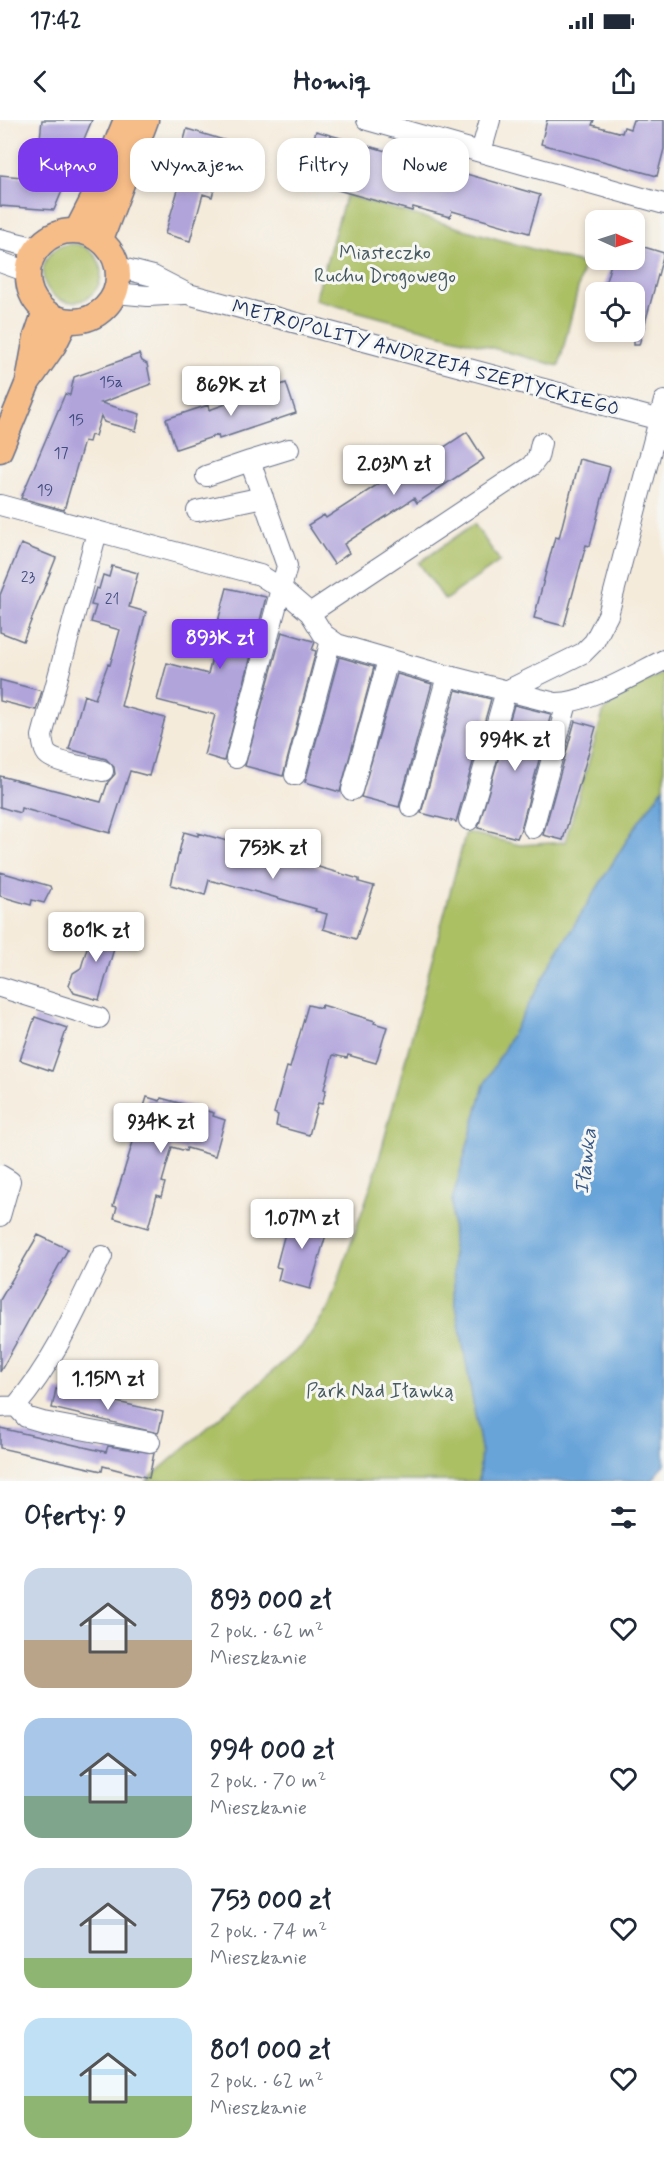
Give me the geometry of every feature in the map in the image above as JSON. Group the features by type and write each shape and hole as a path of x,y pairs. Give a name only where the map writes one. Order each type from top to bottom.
{"main road":[{"path":"77,230 130,120"},
{"path":"101,239 130,120"},
{"path":"77,230 101,239 115,257 118,267 115,292 105,307 90,318 79,321 56,316 35,300 29,287 28,272 37,248 48,237 77,230"},
{"path":"0,449 28,382 36,337 56,316"}],"street":[{"path":"367,120 664,204"},
{"path":"481,152 490,120"},
{"path":"0,239 37,248"},
{"path":"0,261 28,272"},
{"name":"METROPOLITY ANDRZEJA SZEPTYCKIEGO","path":"118,267 153,276 188,294 663,414"},
{"name":"METROPOLITY ANDRZEJA SZEPTYCKIEGO","path":"115,292 148,297 188,294"},
{"path":"469,819 506,691 583,653 594,642 608,615 663,414"},
{"path":"309,613 531,466 538,457 541,443"},
{"path":"206,476 289,449"},
{"path":"236,758 287,566 250,461"},
{"path":"197,511 263,497"},
{"path":"0,505 252,573 282,589 309,613 323,634 331,640 388,660 555,703 567,703 583,698 664,660"},
{"path":"98,532 42,736 48,755 103,771"},
{"path":"295,775 331,640"},
{"path":"352,790 388,660"},
{"path":"411,807 447,676"},
{"path":"533,828 567,703"},
{"path":"0,987 99,1018"},
{"path":"0,1175 10,1181 0,1216"},
{"path":"102,1256 66,1330 33,1386 8,1407 26,1417 43,1422 150,1442"}],"green space":[{"name":"Miasteczko Ruchu Drogowego","path":"346,195 584,264 559,366 315,300"},
{"path":"72,244 88,249 96,257 101,273 96,289 88,297 72,302 56,297 48,289 43,273 48,257 56,249"},
{"path":"474,524 500,561 445,600 419,563"},
{"name":"Park Nad Iławką","path":"664,673 664,787 635,827 592,897 484,1085 452,1201 454,1293 481,1448 479,1481 146,1481 303,1345 329,1307 375,1174 466,832 520,845 565,842 604,710 636,686"}],"water":[{"name":"Iławka","path":"664,787 664,1464 652,1481 479,1481 481,1448 454,1293 452,1201 484,1085 560,948 635,827"}],"building":[{"path":"42,120 92,120 84,138 40,138"},
{"path":"547,120 594,120 592,125 622,133 624,127 630,129 633,120 664,120 664,149 657,176 541,144"},
{"path":"187,129 217,138 185,138"},
{"path":"316,131 340,138 314,138"},
{"path":"370,146 382,150 382,192 469,192 469,175 540,195 529,233 452,211 450,217 413,207 412,211 345,192 370,192"},
{"path":"0,175 18,177 18,192 62,192 54,210 0,206"},
{"path":"177,192 213,192 212,197 203,194 190,241 165,234"},
{"path":"645,247 664,253 645,323 645,282 606,282 609,270 645,270"},
{"path":"139,354 142,361 147,364 151,384 101,403 140,414 136,431 104,422 101,416 95,436 91,435 89,442 84,441 64,510 21,498 65,394 70,395 74,377"},
{"path":"286,383 296,413 219,439 218,435 176,449 166,419 208,405 209,410"},
{"path":"467,432 484,459 417,503 414,498 344,544 349,553 334,564 308,525 324,515 326,518 397,472 399,477"},
{"path":"579,459 610,467 590,546 586,545 564,626 534,618 555,537 559,538"},
{"path":"21,544 56,558 23,641 0,632 0,595"},
{"path":"112,566 138,573 129,607 146,612 121,706 165,718 149,776 130,771 110,833 21,808 20,813 0,807 0,776 101,802 108,782 115,774 114,767 106,759 69,749 84,695 95,699 108,664 110,665 120,630 91,622 96,606 91,605 96,588 99,589 103,575 109,577"},
{"path":"227,588 266,597 224,761 204,755 215,715 157,700 167,663 208,674"},
{"path":"282,632 315,642 312,650 316,651 283,776 245,766"},
{"path":"339,657 374,667 340,792 305,782"},
{"path":"397,674 432,684 399,807 361,797"},
{"path":"0,680 42,691 36,710 0,701"},
{"path":"456,690 491,699 456,822 421,813"},
{"path":"514,705 551,714 517,838 478,828"},
{"path":"575,721 596,727 563,840 543,835"},
{"path":"184,832 198,836 198,833 268,852 359,879 359,882 374,886 356,939 323,929 327,914 315,911 316,909 209,880 205,895 171,885"},
{"path":"0,872 50,886 51,889 44,903 32,900 31,905 0,896"},
{"path":"105,921 120,928 99,1000 74,993 69,985 73,973 81,968 92,931 101,934"},
{"path":"308,1005 321,1008 322,1005 375,1021 374,1023 387,1027 376,1063 348,1055 347,1058 333,1055 322,1104 318,1103 309,1135 276,1126 278,1115 274,1113"},
{"path":"35,1017 67,1028 52,1071 20,1060"},
{"path":"147,1097 160,1101 161,1098 214,1113 213,1116 225,1120 215,1156 187,1148 186,1151 172,1147 162,1182 165,1183 161,1197 157,1195 148,1228 114,1218 117,1207 113,1206"},
{"path":"297,1212 330,1221 310,1289 278,1280 281,1268 276,1267 288,1222 293,1224"},
{"path":"38,1235 68,1249 0,1372 0,1300"},
{"path":"56,1389 163,1412 159,1431 158,1433 52,1408"},
{"path":"0,1428 106,1452 108,1446 154,1453 149,1478 103,1466 102,1471 0,1448"}]}
